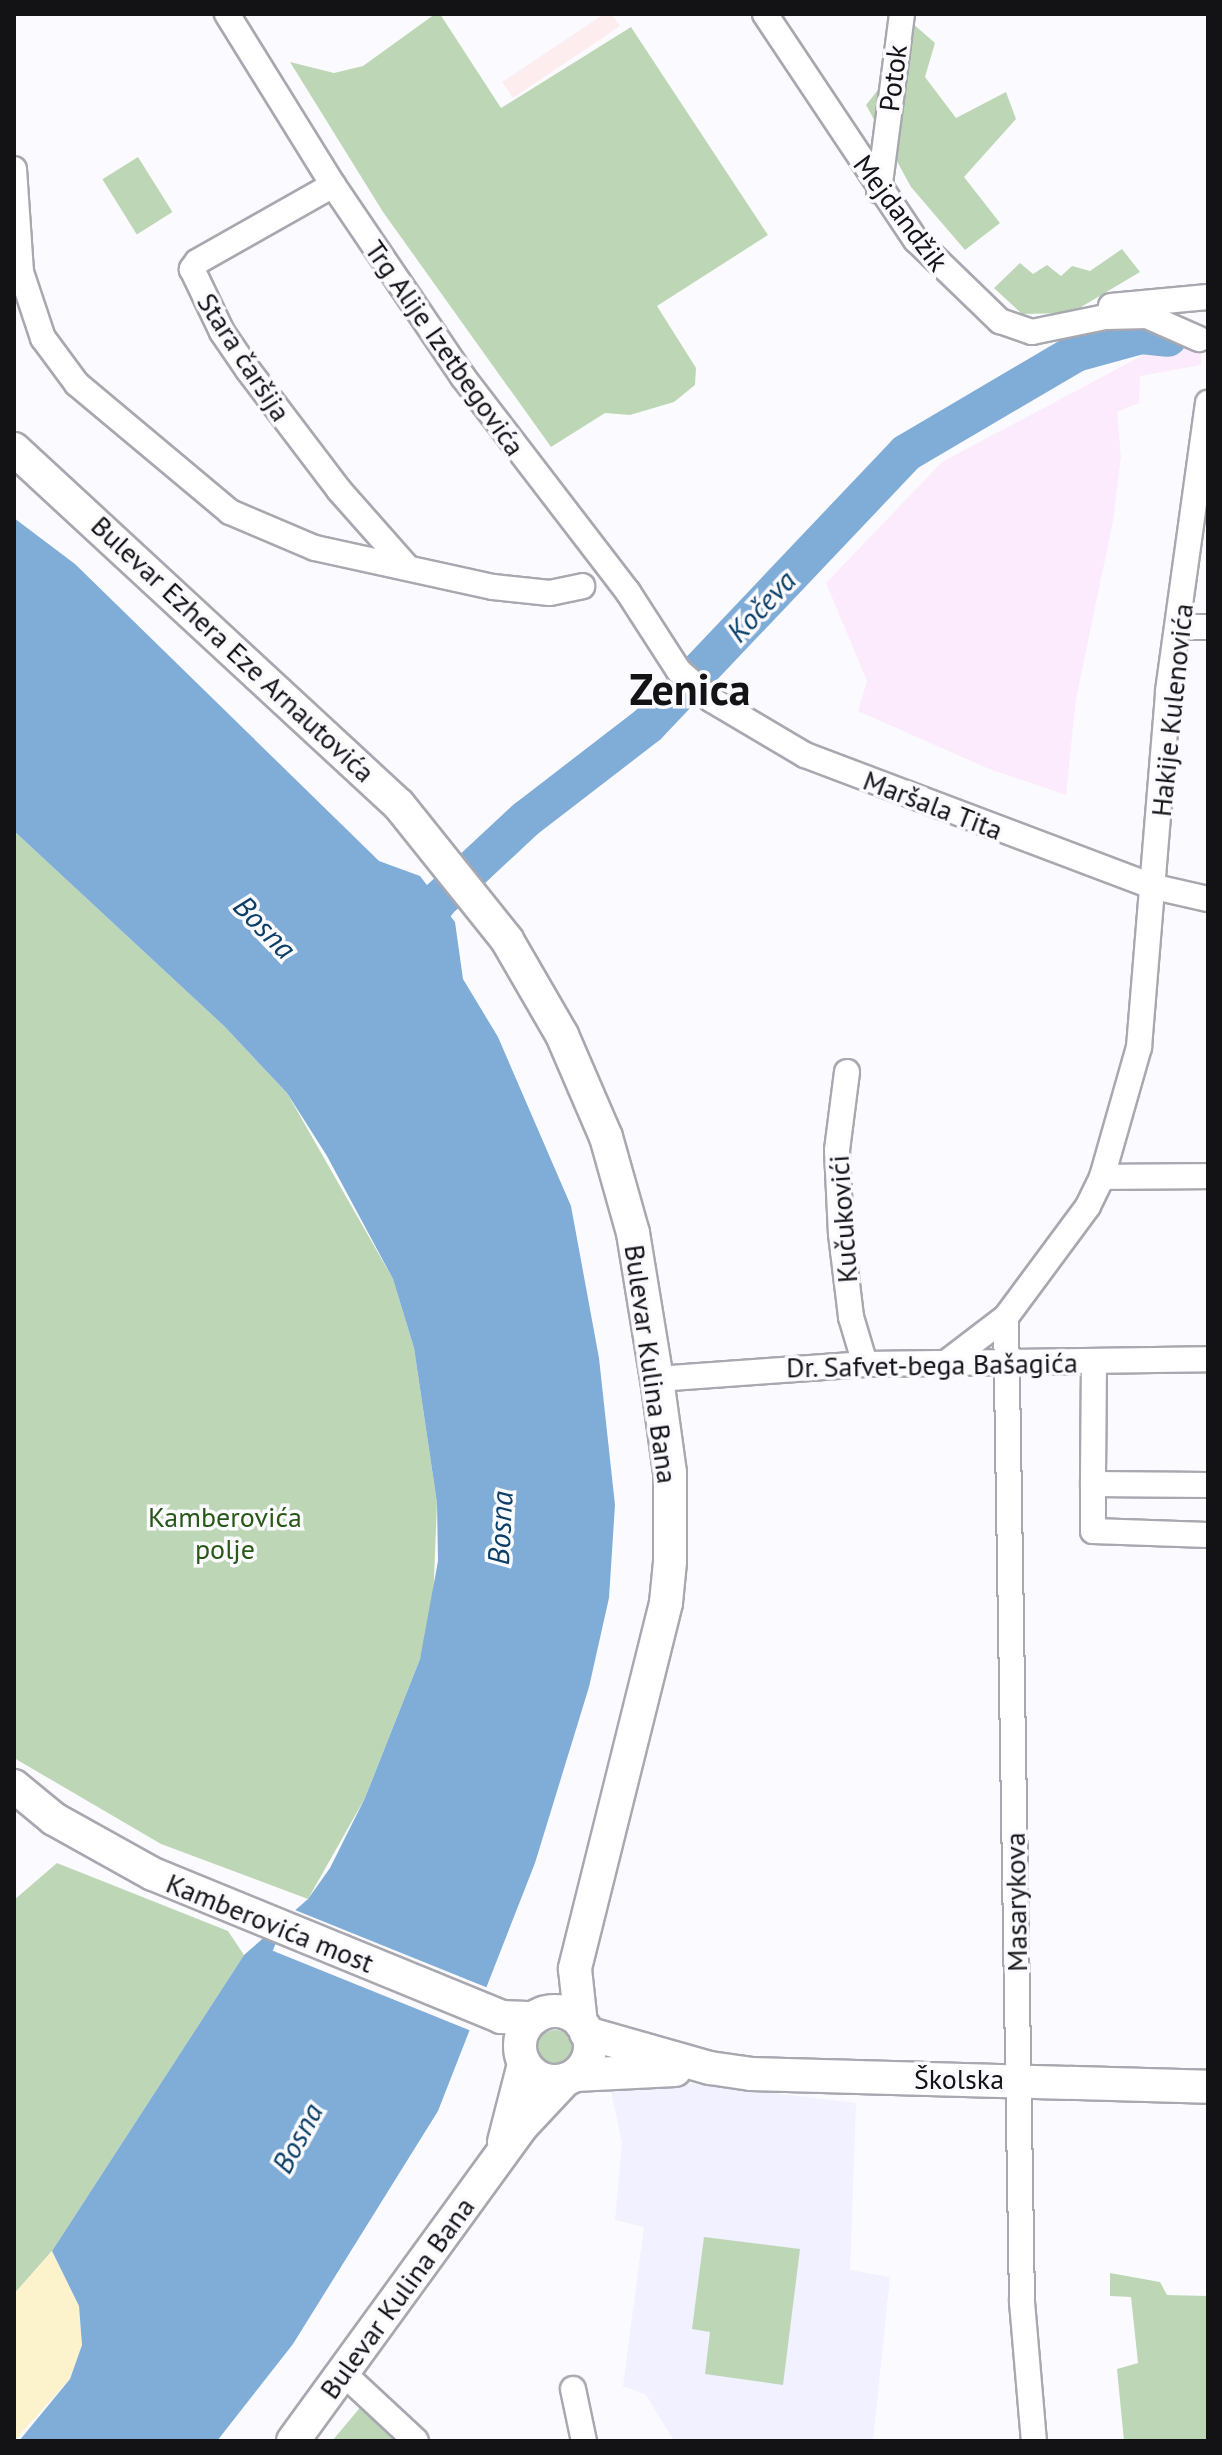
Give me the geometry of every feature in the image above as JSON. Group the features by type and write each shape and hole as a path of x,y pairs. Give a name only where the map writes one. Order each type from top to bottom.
{"street":[{"name":"Trg Alije Izetbegovića","path":"227,14 333,185 463,377 628,592 679,671"},
{"name":"Mejdandžik","path":"765,14 879,191 943,271 1000,321 1032,332 1089,320"},
{"name":"Potok","path":"879,191 902,14"},
{"path":"14,169 19,250 30,308 43,338 77,384 206,493 255,526 315,548 522,592 550,593 582,586"},
{"name":"Stara čaršija","path":"333,185 197,262 192,269 222,332 248,370 339,490 408,568"},
{"path":"1089,320 1118,303 1208,300 1198,320 1203,346"},
{"path":"1089,320 1147,316 1203,346"},
{"name":"Hakije Kulenovića","path":"947,1362 1006,1317 1050,1262 1102,1177 1139,1047 1156,880 1168,691 1208,403"},
{"name":"Bulevar Ezhera Eze Arnautovića","path":"14,449 340,748 444,857"},
{"path":"1178,627 1208,627"},
{"name":"Maršala Tita","path":"679,671 712,700 805,755 1208,899"},
{"name":"Bulevar Kulina Bana","path":"444,857 488,912 562,1035 606,1137 633,1233 670,1473 666,1603 587,1910 575,1969 584,2028"},
{"name":"Kučukovići","path":"847,1072 837,1150 841,1234 851,1317 865,1364"},
{"path":"1102,1177 1208,1176"},
{"name":"Masarykova","path":"1006,1317 1023,2316 1034,2441"},
{"name":"Dr. Safvet-bega Bašagića","path":"657,1379 865,1364 1208,1359"},
{"path":"1094,1362 1093,1531 1208,1535"},
{"path":"1093,1484 1208,1485"},
{"name":"Kamberovića most","path":"14,1786 54,1819 153,1874 520,2028"},
{"name":"Bulevar Kulina Bana","path":"501,2155 520,2028 587,1910"},
{"path":"566,2014 584,2028 589,2051 570,2077 543,2079 520,2028 566,2014"},
{"name":"Školska","path":"584,2028 710,2068"},
{"name":"Školska","path":"570,2077 710,2068 813,2078 1019,2079 1208,2087"},
{"name":"Bulevar Kulina Bana","path":"293,2441 501,2155 570,2077"},
{"path":"344,2374 416,2441"},
{"path":"573,2389 584,2441"}],"shaded area":[{"path":"604,14 612,14 620,26 513,98 502,82"},
{"path":"1201,343 1201,365 1140,376 1139,403 1117,412 1121,457 1113,521 1076,699 1066,795 989,769 858,711 867,681 826,583 942,462 1162,345"},
{"path":"688,2083 856,2103 850,2270 890,2277 873,2441 674,2441 646,2395 623,2386 644,2227 615,2220 622,2143 611,2091"}],"green space":[{"path":"435,14 440,14 501,108 631,27 768,235 657,306 696,368 695,385 674,402 630,415 605,413 551,447 383,212 290,62 334,73 363,66"},
{"path":"904,16 935,43 925,77 956,118 1006,92 1016,119 964,177 1000,223 965,250 911,187 866,105 889,76"},
{"path":"138,157 172,212 137,234 102,179"},
{"path":"1122,249 1140,272 1071,313 1022,314 994,288 1020,263 1033,274 1047,265 1061,276 1072,266 1090,271"},
{"name":"Kamberovića polje","path":"14,831 224,1026 287,1093 393,1279 414,1348 437,1503 433,1604 420,1659 365,1798 308,1899 161,1844 14,1758"},
{"path":"57,1863 228,1931 244,1955 52,2251 14,2294 14,1900"},
{"path":"555,2030 567,2036 573,2048 567,2060 555,2066 543,2060 537,2048 543,2036"},
{"path":"704,2237 800,2249 783,2385 705,2374 710,2332 692,2329"},
{"path":"1110,2273 1160,2282 1167,2295 1208,2296 1208,2441 1124,2441 1117,2369 1138,2363 1131,2297 1110,2296"},
{"path":"363,2404 401,2441 332,2441"}],"sand":[{"path":"52,2251 79,2306 82,2345 70,2379 14,2441 14,2294"}],"water":[{"name":"Bosna","path":"14,518 75,564 379,861 420,876 455,922 463,979 498,1037 571,1206 599,1358 615,1505 609,1598 589,1687 535,1863 438,2111 293,2344 217,2441 19,2441 70,2379 82,2345 79,2306 52,2251 244,1955 308,1899 330,1868 365,1798 420,1659 438,1561 437,1503 414,1348 393,1279 327,1156 287,1093 224,1026 14,831"}],"pier":[{"path":"290,1908 489,1989 472,2031 273,1951"}],"waterway":[{"name":"Kočeva","path":"411,940 439,900 526,819 648,725 906,453 1076,353 1141,335 1168,338"}],"district":[{"name":"Zenica","path":"690,689"}]}
